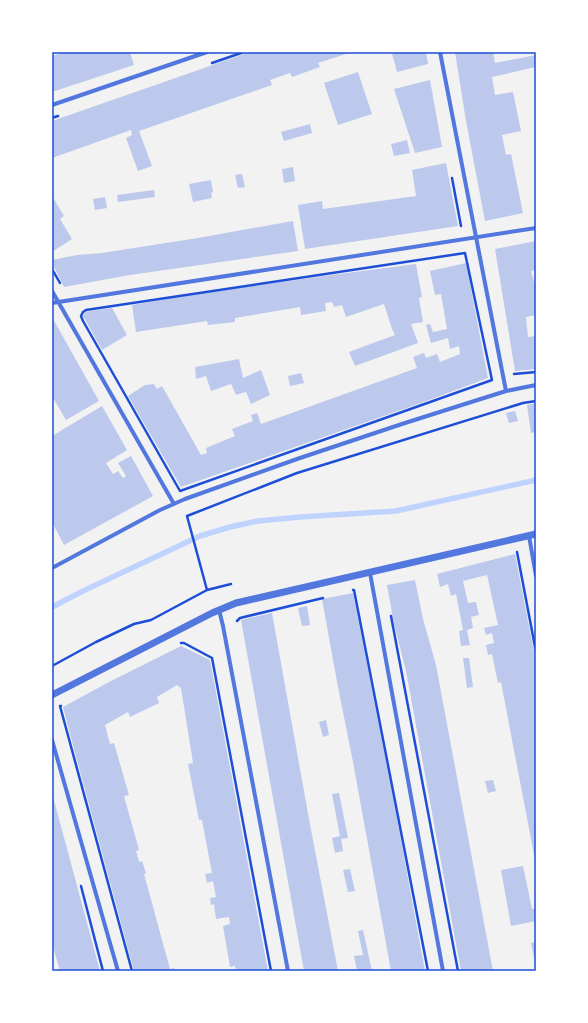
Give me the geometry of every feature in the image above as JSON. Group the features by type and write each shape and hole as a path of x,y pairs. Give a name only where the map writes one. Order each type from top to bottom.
{"street":[{"path":"52,105 207,52"},
{"path":"440,52 506,391"},
{"path":"52,303 536,228"},
{"path":"52,291 174,504"},
{"path":"52,568 144,518 174,504 297,459 506,391 536,385"},
{"path":"52,695 219,610 236,603 532,535 536,576"},
{"path":"370,573 443,971"},
{"path":"219,610 288,971"},
{"path":"52,740 118,971"}],"path":[{"path":"465,253 492,380"},
{"path":"52,269 61,285"},
{"path":"514,374 536,372"},
{"path":"207,590 187,516 297,473 523,403 536,401"},
{"path":"517,552 536,652"},
{"path":"52,666 96,642 134,624 151,620 207,590 231,584"},
{"path":"346,592 354,590 428,971"},
{"path":"237,621 240,618 324,597"},
{"path":"390,612 458,971"},
{"path":"181,643 184,643 212,658 271,971"},
{"path":"67,703 60,706 132,971"},
{"path":"79,879 103,971"}],"building":[{"path":"65,52 130,52 134,65 52,92 52,56"},
{"path":"250,52 352,52 318,63 320,67 292,77 290,73 270,80 272,85 139,131 152,166 138,171 126,138 132,135 131,130 52,158 52,121"},
{"path":"401,52 426,52 428,64 397,72 392,54"},
{"path":"455,52 493,52 495,63 536,55 536,67 492,77 495,95 513,92 521,131 502,135 506,155 511,154 523,213 485,221 466,121"},
{"path":"358,72 372,114 338,125 324,83"},
{"path":"430,80 442,147 415,153 394,89"},
{"path":"310,124 312,133 284,141 281,132"},
{"path":"407,140 410,153 394,156 391,144"},
{"path":"446,163 458,226 305,249 298,205 322,201 323,209 416,196 412,170"},
{"path":"293,167 295,181 284,183 282,169"},
{"path":"242,174 245,187 238,188 235,175"},
{"path":"211,180 213,192 211,193 212,198 193,202 189,184"},
{"path":"154,190 155,197 118,202 117,195"},
{"path":"52,196 64,216 60,219 72,239 52,252"},
{"path":"105,197 107,208 95,210 93,199"},
{"path":"293,221 298,251 130,275 64,287 52,263 52,260 77,255 102,253 198,238"},
{"path":"536,241 536,270 531,271 536,289 536,315 526,317 528,337 536,336 536,369 515,371 495,249"},
{"path":"466,263 488,378 181,487 128,396 145,385 154,384 157,389 162,386 201,455 207,453 206,448 235,436 232,429 253,421 251,415 257,413 261,424 417,368 413,357 424,353 426,358 437,354 440,362 460,354 459,346 450,349 448,338 431,343 426,325 430,324 433,332 447,329 441,294 435,295 430,271"},
{"path":"416,264 422,297 419,298 423,322 411,324 418,343 355,366 349,352 395,335 384,304 346,317 342,305 334,307 332,302 325,303 326,311 301,315 300,307 235,318 235,322 208,325 207,321 136,332 132,305 203,293"},
{"path":"112,308 127,335 102,350 83,316 85,312"},
{"path":"52,317 99,401 66,420 52,396"},
{"path":"239,359 243,378 261,370 270,395 251,404 246,392 236,395 231,384 211,391 206,376 196,379 195,367"},
{"path":"301,373 304,383 290,386 288,376"},
{"path":"536,403 536,432 531,433 527,405"},
{"path":"102,406 127,450 106,463 113,474 118,471 123,478 126,476 118,463 131,456 153,496 64,545 52,522 52,436"},
{"path":"515,411 518,421 509,423 506,413"},
{"path":"515,554 536,662 535,860 501,682 498,683 492,654 488,655 486,645 494,643 492,633 486,635 484,628 498,625 487,575 463,581 468,603 476,602 479,615 471,617 473,628 467,630 470,645 461,646 459,631 463,630 456,594 451,596 448,584 440,587 437,574"},
{"path":"415,580 423,619 436,665 493,971 461,971 406,671 394,624 387,585"},
{"path":"353,593 425,971 391,971 322,599"},
{"path":"307,606 310,625 302,626 298,608"},
{"path":"272,613 338,971 304,971 241,620"},
{"path":"181,646 210,660 268,971 236,971 235,966 230,967 223,926 230,924 229,917 216,919 214,904 211,905 210,898 216,897 213,881 207,883 205,874 212,873 202,820 199,820 188,764 193,763 181,688 177,685 157,697 159,703 130,717 128,712 105,725 110,744 114,743 129,795 124,796 139,850 136,851 139,862 142,861 146,873 144,874 170,969 174,968 175,971 134,971 75,753 63,707"},
{"path":"463,658 469,658 473,687 467,688"},
{"path":"326,720 329,735 323,737 319,722"},
{"path":"493,780 496,791 488,793 485,781"},
{"path":"52,793 100,971 60,971 52,943"},
{"path":"339,793 348,838 341,839 343,851 335,853 332,838 340,836 332,794"},
{"path":"523,866 532,909 536,908 536,921 511,926 501,870"},
{"path":"350,869 355,891 348,892 343,870"},
{"path":"363,930 372,971 357,971 354,956 363,955 358,931"},
{"path":"536,942 536,963 535,963 531,943"}],"waterway":[{"path":"52,607 200,536 230,527 258,521 396,511 536,480"}]}
